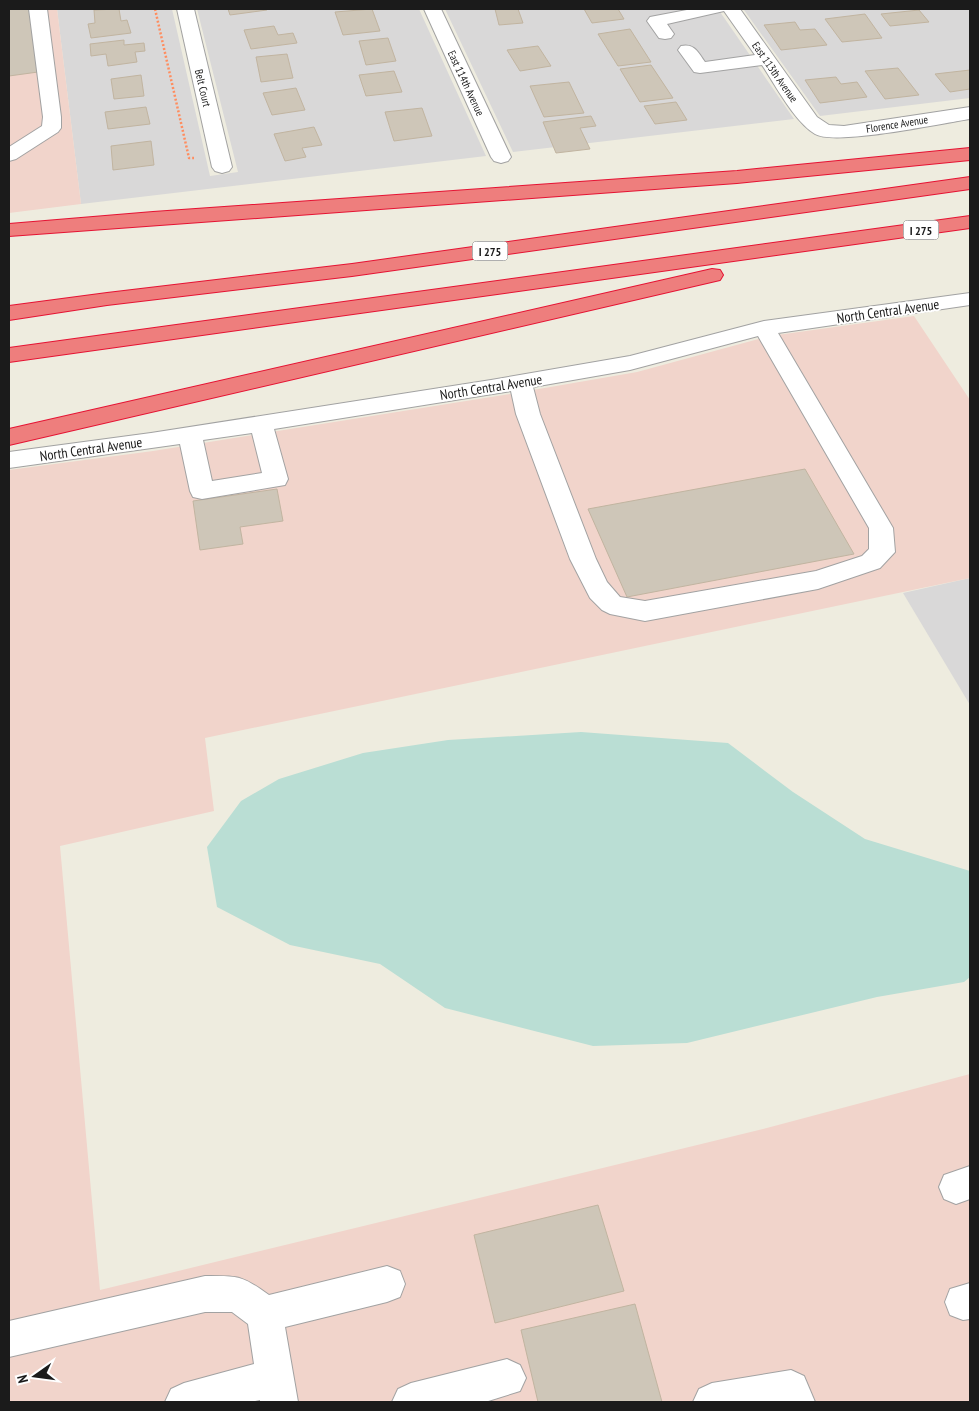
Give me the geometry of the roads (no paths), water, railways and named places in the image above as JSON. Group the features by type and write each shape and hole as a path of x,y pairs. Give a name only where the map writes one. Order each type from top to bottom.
{"highway":[{"path":"9,230 202,214 727,178 970,154"},
{"name":"I 275","path":"9,313 352,270 970,183"},
{"name":"I 275","path":"9,355 970,222"},
{"path":"9,437 872,237"}],"street":[{"path":"9,154 51,128 52,117 38,9"},
{"name":"Belt Court","path":"185,9 222,167"},
{"name":"East 114th Avenue","path":"432,9 501,157"},
{"path":"665,34 656,21 717,9"},
{"name":"East 113th Avenue","path":"731,9 810,122 824,131"},
{"path":"687,50 700,68 767,59"},
{"name":"Florence Avenue","path":"824,131 844,132 970,113"},
{"name":"North Central Avenue","path":"9,460 190,435 521,382 630,363 764,328 970,299"},
{"path":"521,382 528,414 593,582 608,603 624,610 645,611 818,580 871,562 882,552 881,528 764,328"},
{"path":"190,435 202,491 276,479 261,424"},
{"path":"265,1314 387,1284"},
{"path":"9,1339 205,1294 237,1294 265,1314 277,1390 184,1402"},
{"path":"412,1402 507,1378"},
{"path":"712,1402 791,1389 796,1402"}]}
